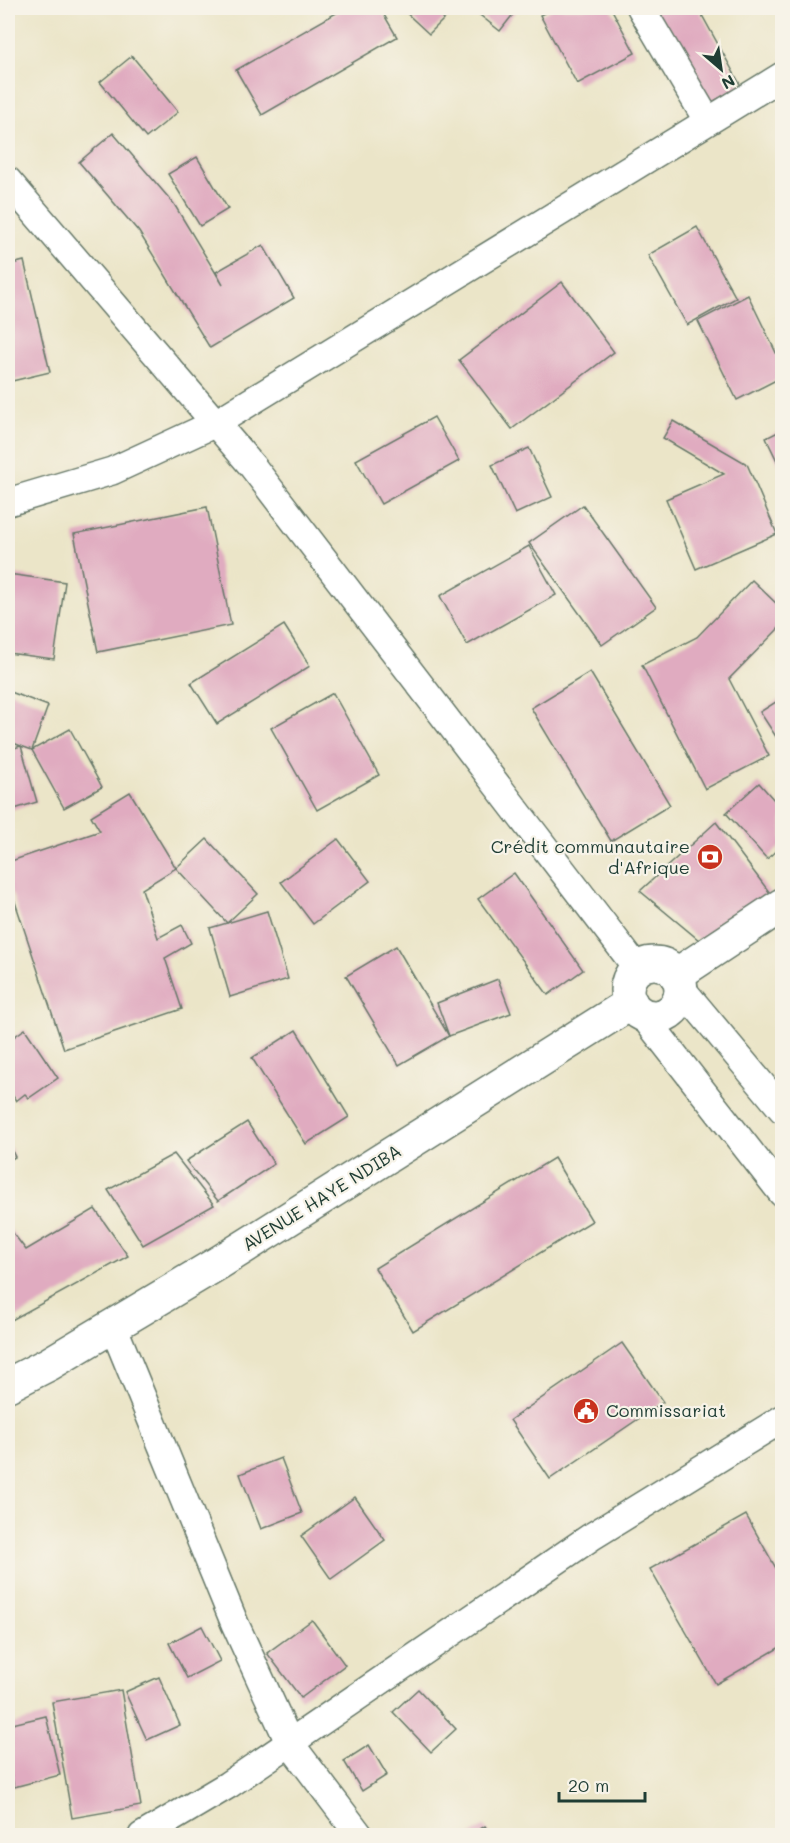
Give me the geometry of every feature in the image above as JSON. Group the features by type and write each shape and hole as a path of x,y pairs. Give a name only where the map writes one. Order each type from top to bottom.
{"highway":[{"path":"679,981 783,905"},
{"path":"651,963 658,963 672,969 679,981 677,1003 672,1009 658,1016 636,1009 627,988 628,981 637,968 651,963"},
{"name":"AVENUE HAYE NDIBA","path":"8,1385 49,1364 230,1256 636,1009"}],"street":[{"path":"640,8 707,120"},
{"path":"8,502 112,471 216,423 707,120 783,76"},
{"path":"8,181 260,476 637,968"},
{"path":"679,981 783,1109"},
{"path":"636,1009 783,1194"},
{"path":"113,1326 235,1624 289,1742 360,1836"},
{"path":"142,1836 228,1785 591,1537 783,1419"}],"building":[{"path":"345,8 380,8 397,37 262,115 236,70"},
{"path":"401,8 455,8 429,34"},
{"path":"471,8 518,8 500,31"},
{"path":"554,8 611,8 635,53 577,84 540,15"},
{"path":"651,8 698,8 741,86 705,106"},
{"path":"132,56 178,112 146,138 100,82"},
{"path":"113,133 174,204 223,285 216,272 263,245 294,298 210,348 139,232 79,162"},
{"path":"197,157 228,209 200,226 168,174"},
{"path":"697,227 736,298 687,325 648,255"},
{"path":"24,261 50,372 8,382 8,265"},
{"path":"562,282 614,352 512,429 459,360"},
{"path":"748,295 782,365 782,377 737,400 698,321"},
{"path":"434,417 459,461 381,504 356,460"},
{"path":"673,421 747,464 777,534 696,569 666,499 724,474 663,438"},
{"path":"782,430 782,471 766,438"},
{"path":"529,448 552,497 515,514 492,465"},
{"path":"583,505 656,607 602,645 529,543"},
{"path":"207,507 231,625 98,652 74,534"},
{"path":"529,546 556,595 467,645 440,596"},
{"path":"8,574 65,582 54,659 8,653"},
{"path":"752,580 782,609 782,625 729,679 769,756 705,789 642,665 697,637"},
{"path":"284,625 310,666 217,724 191,683"},
{"path":"590,672 670,805 611,841 531,708"},
{"path":"8,691 48,706 32,750 8,741"},
{"path":"333,693 379,775 317,810 271,728"},
{"path":"782,698 782,746 760,712"},
{"path":"70,729 102,787 64,808 32,750"},
{"path":"21,746 37,802 8,811 8,750"},
{"path":"759,783 782,809 782,845 767,859 726,813"},
{"path":"130,792 176,868 142,889 158,938 182,925 191,943 165,958 182,1009 64,1049 8,881 8,862 100,831 91,816"},
{"name":"Crédit communautaire d'Afrique","path":"716,822 770,893 699,940 640,891"},
{"path":"207,839 258,894 227,923 176,868"},
{"path":"338,839 370,881 313,924 281,882"},
{"path":"514,873 583,970 548,995 478,899"},
{"path":"267,911 288,979 230,997 210,928"},
{"path":"396,946 449,1036 399,1065 346,976"},
{"path":"498,979 511,1013 449,1036 437,1003"},
{"path":"25,1029 58,1078 29,1098 25,1094 16,1101 8,1088 8,1041"},
{"path":"296,1030 349,1117 306,1144 252,1058"},
{"path":"247,1122 274,1164 218,1201 186,1161"},
{"path":"8,1143 15,1157 8,1161"},
{"path":"174,1154 214,1205 143,1245 108,1190"},
{"path":"554,1158 592,1221 413,1331 375,1268"},
{"path":"95,1209 128,1256 8,1322 8,1230 10,1229 26,1250"},
{"name":"Commissariat","path":"622,1343 663,1402 550,1479 510,1420"},
{"path":"281,1458 302,1513 261,1529 240,1474"},
{"path":"355,1497 385,1540 331,1579 301,1536"},
{"path":"746,1515 782,1579 782,1646 716,1684 650,1569"},
{"path":"312,1620 345,1665 301,1698 267,1653"},
{"path":"202,1626 220,1661 187,1678 169,1643"},
{"path":"159,1677 180,1725 147,1740 125,1692"},
{"path":"418,1689 456,1729 431,1752 393,1712"},
{"path":"121,1690 141,1806 72,1818 52,1702"},
{"path":"46,1716 60,1775 14,1787 8,1760 8,1725"},
{"path":"369,1745 387,1775 362,1791 344,1761"},
{"path":"485,1826 491,1836 469,1836"}],"place":[{"name":"Crédit communautaire d'Afrique","path":"710,857"},
{"name":"Commissariat","path":"586,1411"}]}
